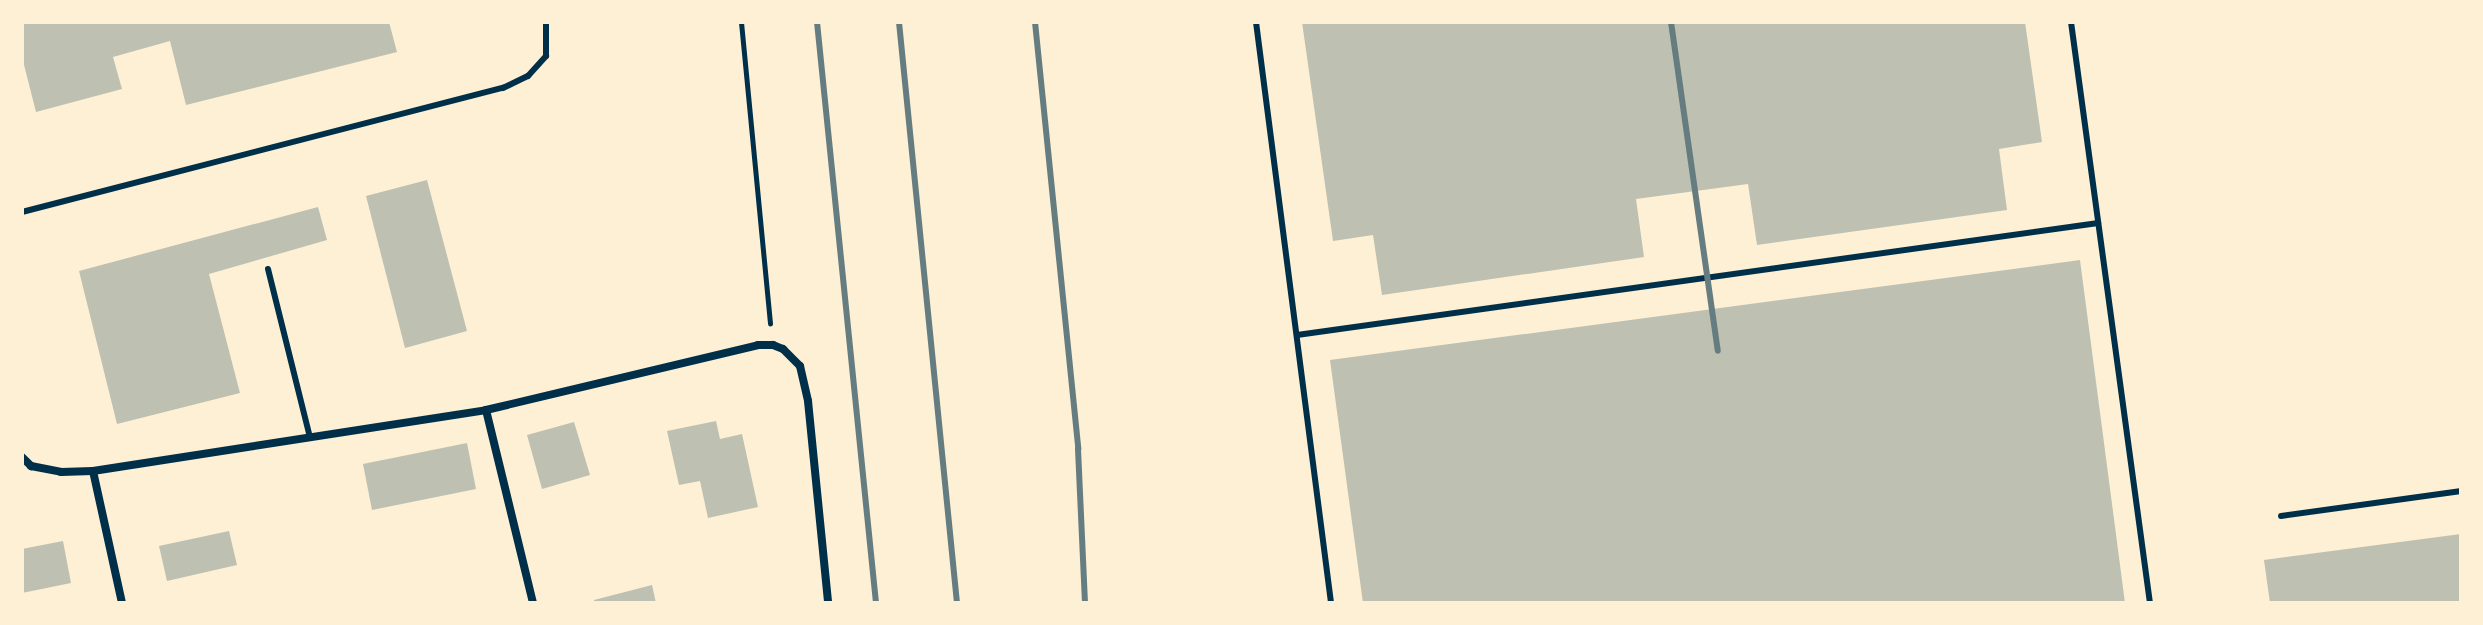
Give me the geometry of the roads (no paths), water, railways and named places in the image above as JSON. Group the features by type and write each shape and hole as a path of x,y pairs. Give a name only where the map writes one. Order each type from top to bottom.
{"street":[{"path":"22,457 31,466 61,472 93,471 486,410 758,345 773,345 783,349 800,366 808,401 828,603"},
{"path":"486,410 533,603"},
{"path":"93,471 122,603"}],"lane":[{"path":"22,212 503,88 528,76 546,56 546,22"},
{"path":"1256,22 1331,603"},
{"path":"2071,22 2150,603"},
{"path":"1297,335 2098,223"},
{"path":"268,269 310,437"},
{"path":"2281,516 2461,491"}],"railway":[{"path":"817,22 876,603"},
{"path":"899,22 957,603"},
{"path":"1035,22 1078,449 1085,603"},
{"path":"1671,22 1718,351"}]}
